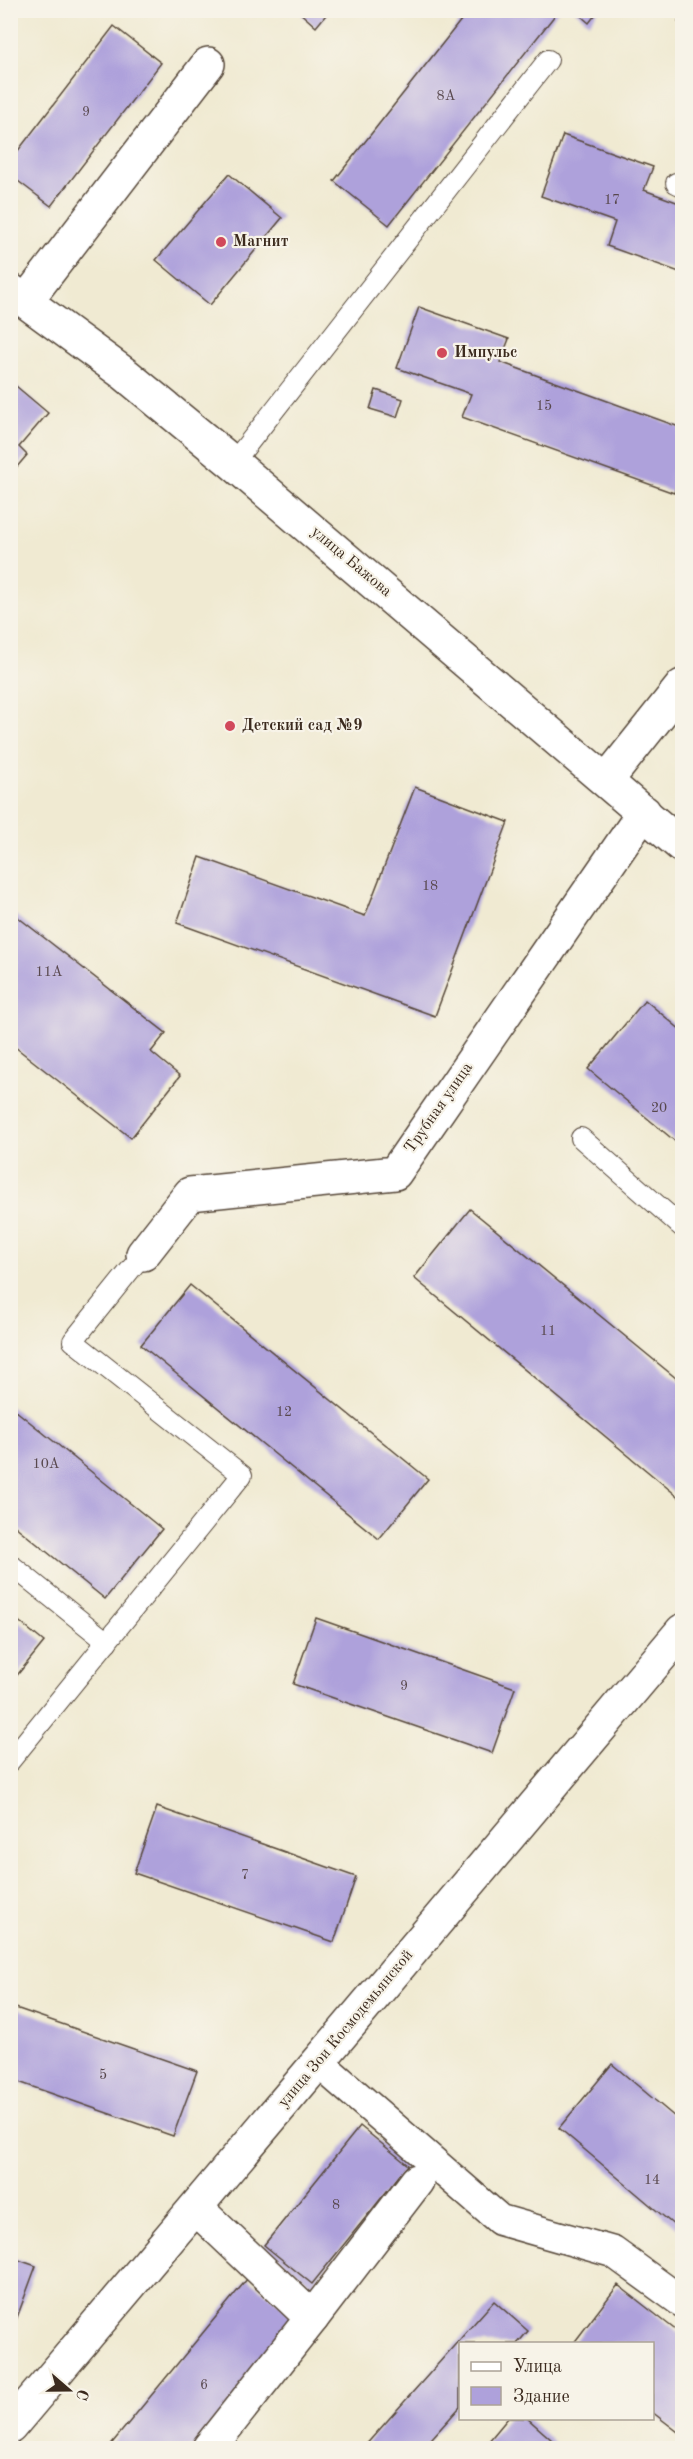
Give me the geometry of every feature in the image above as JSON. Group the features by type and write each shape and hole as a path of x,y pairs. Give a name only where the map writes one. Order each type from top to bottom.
{"street":[{"path":"18,296 208,64"},
{"name":"улица Бажова","path":"18,296 126,375 233,463 682,846"},
{"path":"607,780 682,686"},
{"name":"Трубная улица","path":"142,1254 190,1194 395,1173 644,812"},
{"name":"улица Зои Космодемьянской","path":"10,2427 682,1631"},
{"path":"318,2062 501,2220 613,2252 682,2302"},
{"path":"209,2448 417,2181"},
{"path":"196,2208 312,2318"}],"lane":[{"path":"233,463 548,60"},
{"path":"581,1138 682,1227"},
{"path":"10,1761 242,1475 73,1341 142,1254"},
{"path":"10,1564 106,1642"}],"building":[{"path":"297,10 330,10 316,27"},
{"path":"469,10 559,10 389,225 334,181"},
{"path":"574,10 599,10 589,23"},
{"path":"682,10 682,23 678,22"},
{"path":"114,26 161,63 51,206 10,175 10,161"},
{"path":"563,135 653,167 644,190 682,204 682,273 607,246 615,222 541,196"},
{"path":"229,174 282,218 210,305 156,260"},
{"path":"419,307 509,339 500,362 682,428 682,470 674,493 462,417 471,394 397,368"},
{"path":"10,381 48,413 19,447 27,455 10,475"},
{"path":"376,390 403,399 397,417 370,409"},
{"path":"415,787 508,822 435,1016 177,923 200,857 365,916"},
{"path":"10,911 166,1033 151,1052 180,1076 131,1138 10,1043"},
{"path":"645,1000 682,1031 682,1147 588,1069"},
{"path":"470,1209 682,1383 682,1500 414,1278"},
{"path":"190,1285 428,1479 379,1539 141,1345"},
{"path":"10,1406 162,1529 105,1599 10,1522"},
{"path":"10,1614 44,1642 10,1684"},
{"path":"316,1618 515,1688 492,1753 293,1684"},
{"path":"157,1807 356,1877 334,1942 134,1873"},
{"path":"10,2006 197,2071 173,2136 10,2079"},
{"path":"612,2064 682,2123 682,2232 559,2128"},
{"path":"360,2126 408,2165 312,2284 264,2245"},
{"path":"10,2257 36,2266 12,2331 10,2331"},
{"path":"248,2278 300,2321 196,2448 108,2448"},
{"path":"618,2285 682,2335 682,2435 654,2414 654,2342 575,2342"},
{"path":"494,2301 528,2331 519,2342 459,2342 459,2408 423,2448 363,2448"},
{"path":"506,2420 529,2420 561,2448 483,2448"}],"place":[{"name":"Магнит","path":"221,242"},
{"name":"Импульс","path":"442,353"},
{"name":"Детский сад №9","path":"230,726"}]}
